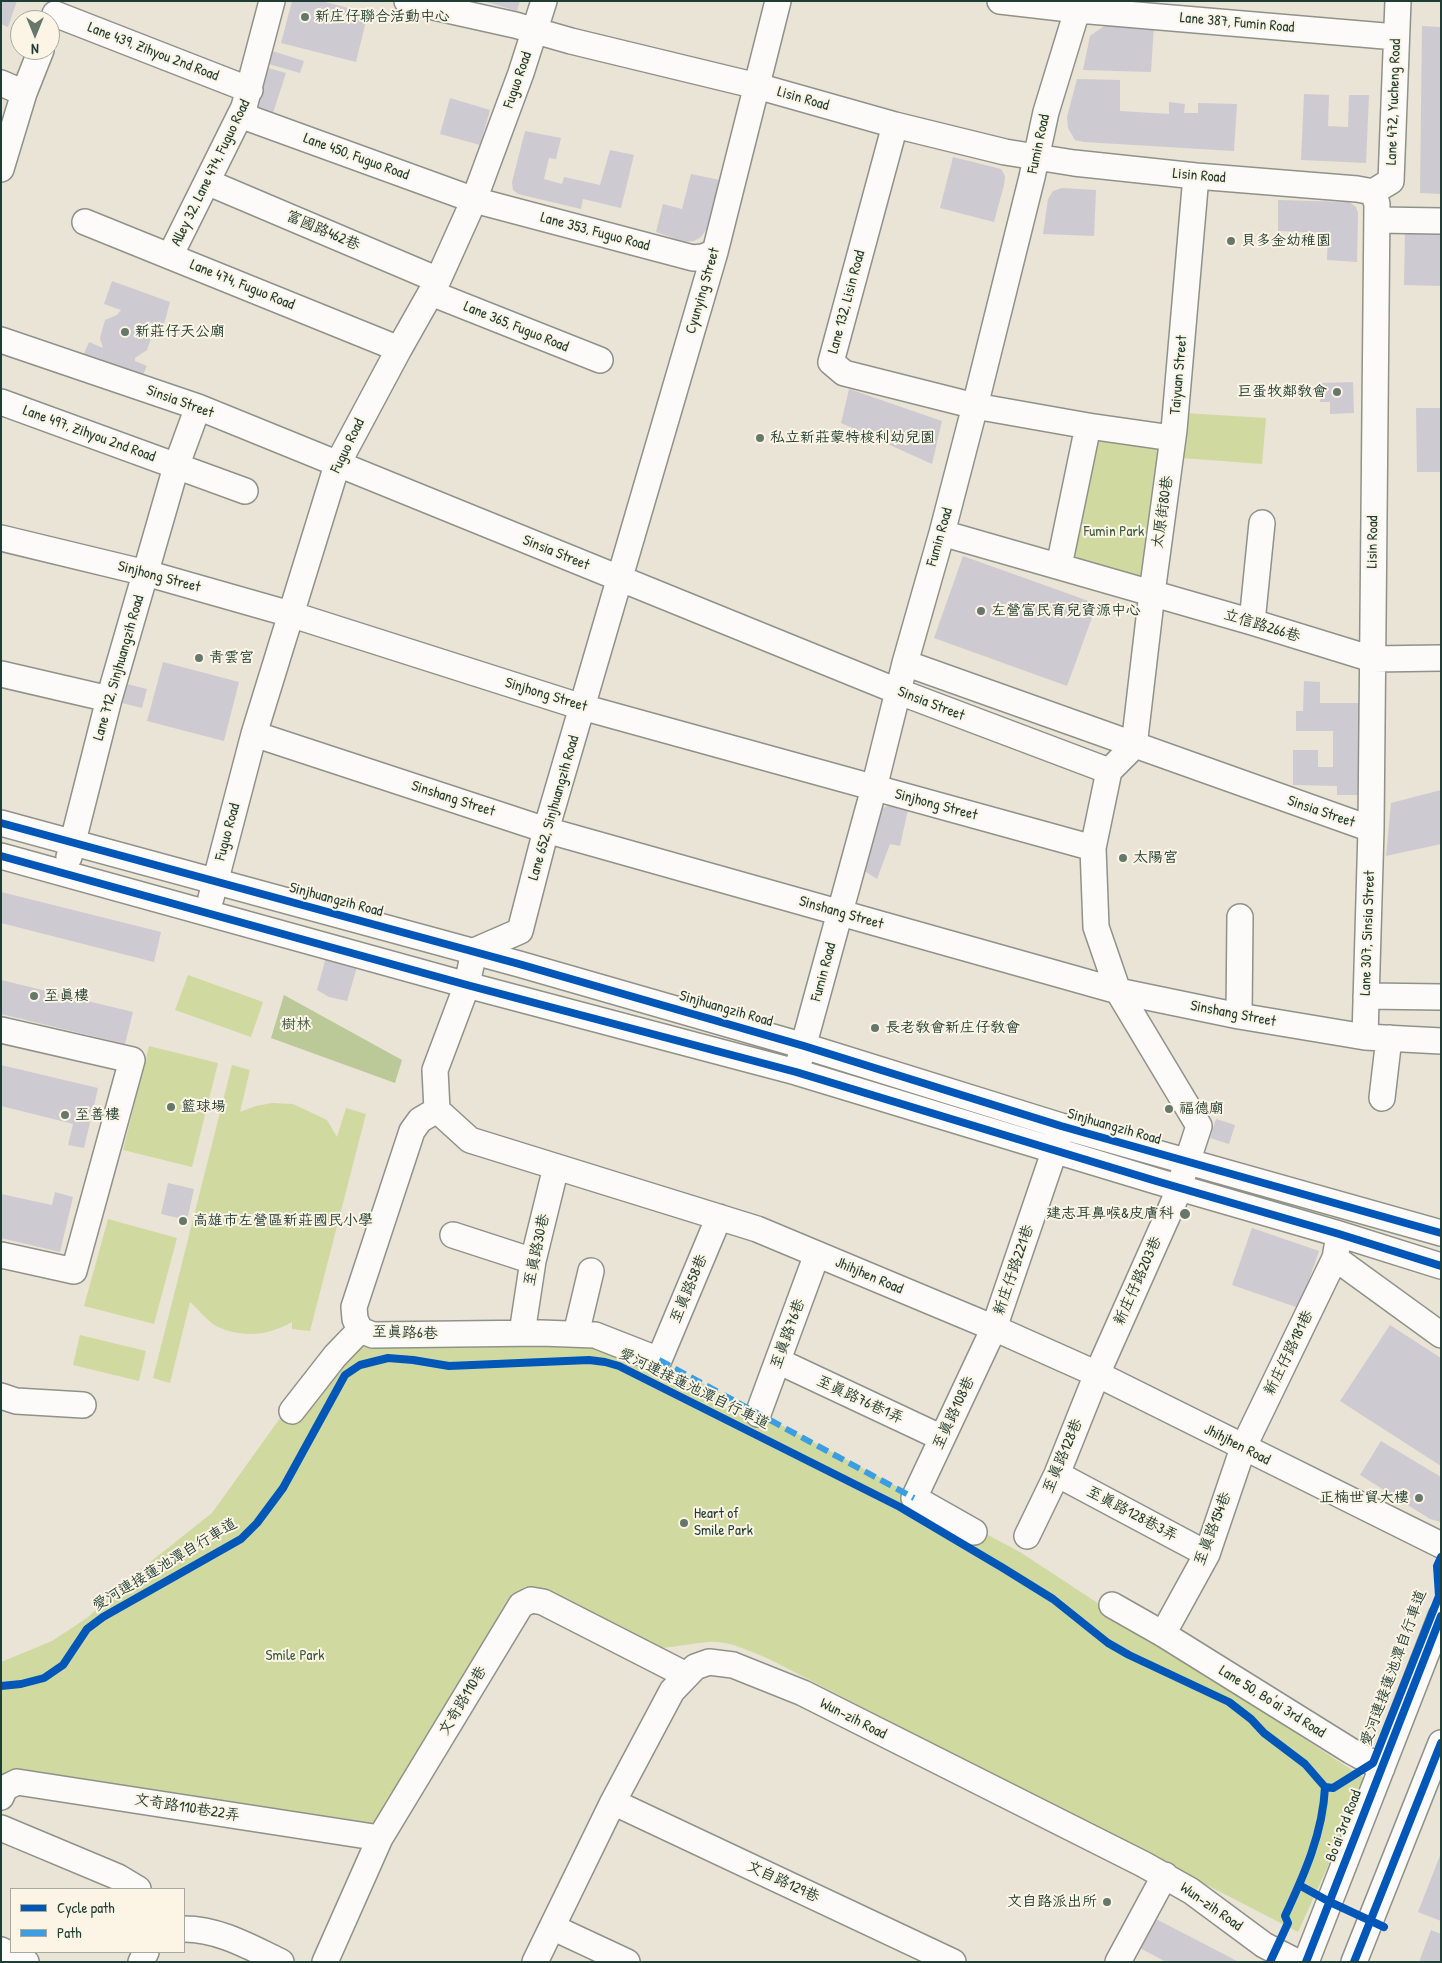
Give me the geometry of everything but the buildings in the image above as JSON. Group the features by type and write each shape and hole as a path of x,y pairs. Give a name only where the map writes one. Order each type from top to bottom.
{"street":[{"name":"Alley 32, Lane 474, Fuguo Road","path":"170,256 208,182 247,98 272,1"},
{"name":"Lisin Road","path":"408,1 535,30 571,41 757,86 895,125 1004,152 1074,163 1373,192 1377,204 1371,829"},
{"name":"Fuguo Road","path":"207,913 254,734 337,465 399,349 435,287 474,200 544,1"},
{"name":"Cyunying Street","path":"619,579 715,252 778,1"},
{"name":"Lane 387, Fumin Road","path":"1000,1 1079,6 1396,37"},
{"name":"Lane 472, Yucheng Road","path":"1373,192 1391,181 1398,1"},
{"name":"Fumin Road","path":"796,1072 874,788 904,662 942,532 975,406 1046,112 1079,6"},
{"name":"Lane 439, Zihyou 2nd Road","path":"60,17 247,98"},
{"path":"1,169 24,93 37,60"},
{"path":"1,83 24,93"},
{"name":"Lane 450, Fuguo Road","path":"247,98 246,114 251,119 474,200"},
{"name":"Lane 132, Lisin Road","path":"895,125 831,362 844,373 975,406"},
{"name":"Taiyuan Street","path":"975,406 1088,426 1165,437 1174,430 1196,176"},
{"name":"富國路462巷","path":"208,182 435,287"},
{"name":"Lane 353, Fuguo Road","path":"474,200 693,258 703,257 715,252"},
{"path":"1376,220 1441,221"},
{"name":"Lane 474, Fuguo Road","path":"85,222 399,349"},
{"name":"Lane 365, Fuguo Road","path":"435,287 600,360"},
{"name":"Sinsia Street","path":"1,340 198,408 897,692 1109,771"},
{"name":"Lane 497, Zihyou 2nd Road","path":"1,402 244,491"},
{"name":"Lane 712, Sinjhuangzih Road","path":"64,873 109,699 176,467 198,408"},
{"path":"1059,566 1088,426"},
{"name":"太原街80巷","path":"1134,746 1174,430"},
{"path":"1252,622 1262,523"},
{"name":"立信路266巷","path":"942,532 1372,659 1441,658"},
{"name":"Sinjhong Street","path":"1,538 146,573 290,614 582,707 1093,848"},
{"name":"Lane 652, Sinjhuangzih Road","path":"474,951 520,931 546,830 619,579"},
{"name":"Sinsia Street","path":"904,662 1134,746 1371,829"},
{"path":"1,674 109,699"},
{"name":"Sinshang Street","path":"254,734 546,830 1118,991 1239,1016 1377,1038 1441,1040"},
{"path":"1109,771 1134,746"},
{"name":"新庄仔路203巷","path":"1096,1374 1179,1188 1199,1126 1118,991 1096,927 1093,848 1109,771"},
{"name":"Sinjhuangzih Road","path":"1,823 474,951 804,1046 1061,1126 1441,1233"},
{"name":"Lane 307, Sinsia Street","path":"1371,829 1366,996 1377,1038 1382,1098"},
{"path":"1,856 466,985 796,1072 1179,1188 1340,1234 1441,1266"},
{"path":"1239,1016 1240,917"},
{"path":"437,1110 435,1070 466,985 474,951"},
{"path":"1366,996 1441,997"},
{"path":"1,1030 132,1060 74,1271 1,1256"},
{"name":"Jhihjhen Road","path":"437,1110 470,1140 757,1229 994,1328 1096,1374 1441,1545"},
{"name":"至真路6巷","path":"437,1110 420,1120 412,1131 354,1307 355,1319 360,1330 373,1335 522,1333 595,1335 659,1360"},
{"name":"新庄仔路221巷","path":"994,1328 1055,1150 1061,1126"},
{"name":"至真路30巷","path":"522,1333 533,1261 556,1167"},
{"path":"1345,1207 1335,1258 1441,1334"},
{"name":"至真路58巷","path":"659,1360 719,1218"},
{"path":"453,1235 533,1261"},
{"name":"至真路76巷","path":"758,1414 817,1254"},
{"name":"新庄仔路181巷","path":"1243,1448 1335,1258"},
{"path":"576,1334 590,1271"},
{"name":"至真路108巷","path":"974,1532 914,1498 994,1328"},
{"path":"292,1411 335,1356 360,1330"},
{"name":"至真路76巷1弄","path":"778,1362 942,1438"},
{"name":"至真路128巷","path":"1027,1536 1057,1474 1096,1374"},
{"path":"1,1396 16,1400 83,1405"},
{"name":"至真路154巷","path":"1163,1634 1207,1554 1243,1448"},
{"name":"至真路128巷3弄","path":"1057,1474 1207,1554"},
{"name":"文奇路110巷","path":"325,1962 380,1838 521,1605 530,1600 543,1602 686,1675"},
{"name":"Lane 50, Bo'ai 3rd Road","path":"1112,1605 1163,1634 1351,1751 1382,1768"},
{"name":"Bo'ai 3rd Road","path":"1306,1962 1441,1616"},
{"name":"Wun-zih Road","path":"535,1962 614,1802 672,1691 695,1667 709,1662 733,1665 803,1693 1165,1875 1190,1890 1264,1945 1297,1962"},
{"path":"1354,1962 1441,1743"},
{"name":"文奇路110巷22弄","path":"1,1797 5,1788 17,1782 380,1838"},
{"name":"文自路129巷","path":"614,1802 954,1962"},
{"path":"1,1828 118,1877 136,1888"},
{"path":"1118,1962 1165,1875"},
{"path":"552,1926 627,1962"},
{"path":"185,1929 198,1929 223,1935 280,1962"},
{"path":"1,1950 26,1962"}],"green space":[{"path":"1185,413 1266,418 1262,464 1182,458"},
{"name":"Fumin Park","path":"1091,438 1166,450 1148,584 1066,561"},
{"path":"188,975 263,1002 251,1037 175,1010"},
{"name":"樹林","path":"284,995 402,1060 395,1083 271,1038"},
{"name":"籃球場","path":"149,1046 218,1063 192,1167 123,1150"},
{"path":"232,1065 250,1070 240,1112 272,1103 293,1104 327,1120 337,1137 346,1108 366,1114 310,1331 292,1329 292,1322 263,1333 243,1334 233,1332 213,1324 190,1302 170,1383 153,1378"},
{"path":"108,1219 177,1238 154,1324 84,1306"},
{"name":"Smile Park","path":"522,1333 659,1360 1020,1552 1367,1780 1298,1932 769,1659 740,1647 716,1642 661,1648 525,1586 380,1838 7,1772 1,1782 1,1662 52,1641 87,1618 140,1570 212,1513 339,1336"},
{"path":"80,1335 146,1351 139,1381 73,1365"}],"marked path":[{"path":"659,1360 914,1498"}],"cycle path":[{"path":"1,823 519,964 804,1046 1061,1126 1441,1233"},
{"path":"1,856 467,985 796,1072 1441,1266"},
{"name":"愛河連接蓮池潭自行車道","path":"1,1686 21,1684 44,1678 63,1665 87,1629 103,1617 241,1539 257,1523 283,1488 345,1375 360,1365 388,1358 449,1366 589,1360 619,1366 900,1507 1053,1599 1108,1643 1129,1655 1229,1702 1251,1719 1264,1733 1305,1764 1325,1787 1333,1788 1373,1763 1439,1596 1437,1566 1441,1557"},
{"path":"1306,1962 1441,1616"},
{"path":"1354,1962 1441,1743"},
{"path":"1270,1962 1288,1923 1285,1916 1311,1853 1321,1821 1325,1787"},
{"path":"1299,1885 1330,1902 1384,1927"}],"place":[{"name":"新庄仔聯合活動中心","path":"305,17"},
{"name":"貝多金幼稚園","path":"1231,241"},
{"name":"新莊仔天公廟","path":"125,332"},
{"name":"巨蛋牧鄰教會","path":"1337,392"},
{"name":"私立新莊蒙特梭利幼兒園","path":"760,438"},
{"name":"左營富民育兒資源中心","path":"981,611"},
{"name":"青雲宮","path":"199,658"},
{"name":"太陽宮","path":"1123,858"},
{"name":"至真樓","path":"34,996"},
{"name":"長老教會新庄仔教會","path":"875,1028"},
{"name":"籃球場","path":"171,1107"},
{"name":"福德廟","path":"1169,1109"},
{"name":"至善樓","path":"65,1115"},
{"name":"建志耳鼻喉&皮膚科","path":"1185,1214"},
{"name":"高雄市左營區新莊國民小學","path":"183,1221"},
{"name":"正楠世貿大樓","path":"1419,1498"},
{"name":"Heart of Smile Park","path":"684,1523"},
{"name":"文自路派出所","path":"1107,1902"}]}
